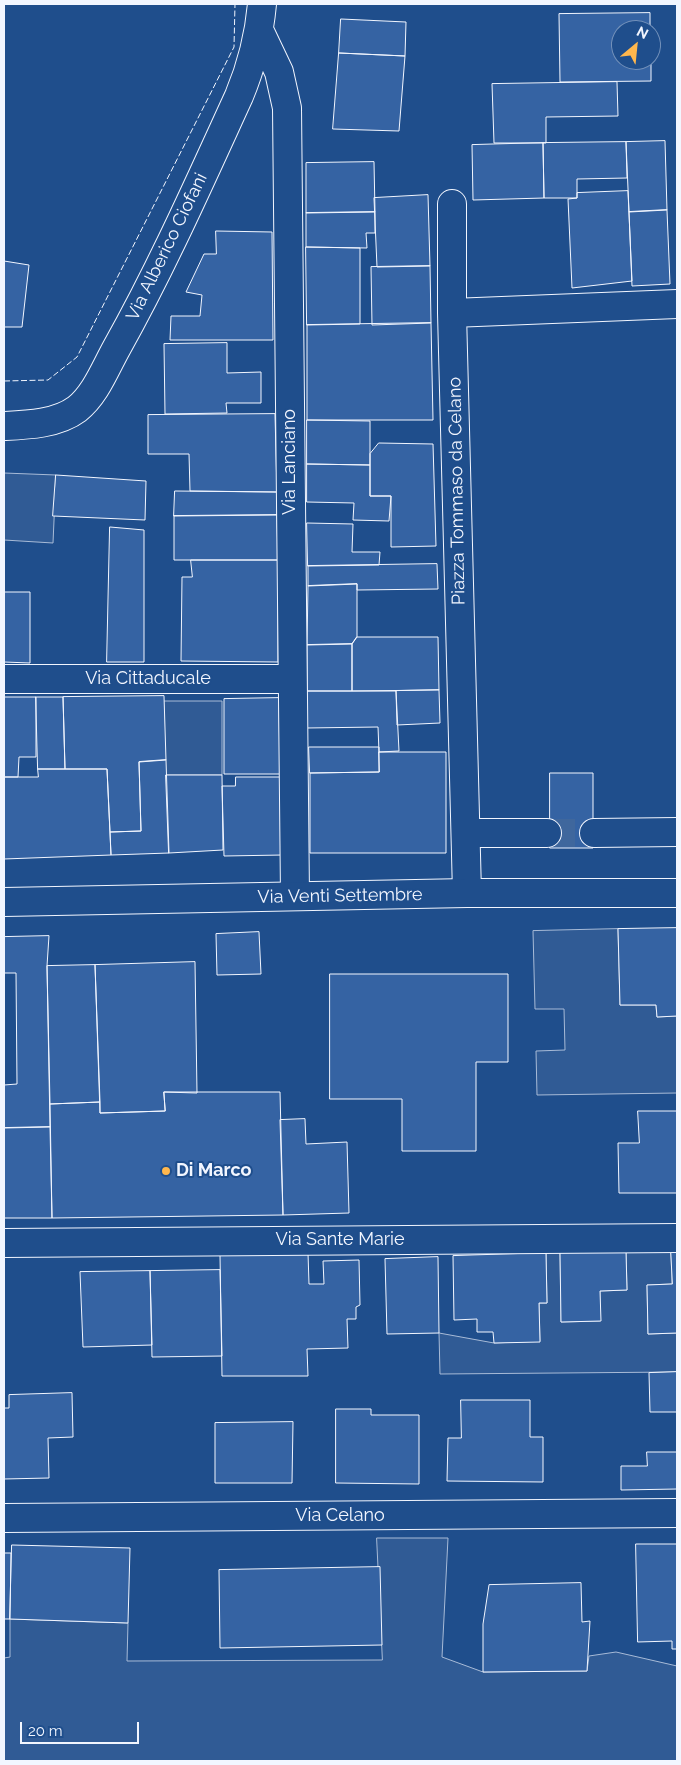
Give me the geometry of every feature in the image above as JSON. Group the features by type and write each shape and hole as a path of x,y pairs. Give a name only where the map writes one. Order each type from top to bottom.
{"street":[{"name":"Via Alberico Ciofani","path":"4,426 30,425 55,419 76,410 90,396 135,316 213,153 252,66 260,32 262,4"},
{"name":"Via Lanciano","path":"260,32 279,72 287,108 291,679 295,896"},
{"name":"Piazza Tommaso da Celano","path":"452,204 452,313 467,894"},
{"path":"452,313 677,304"},
{"name":"Via Cittaducale","path":"4,679 291,679"},
{"path":"594,833 677,832"},
{"path":"466,833 548,833"},
{"name":"Via Venti Settembre","path":"4,902 295,896 677,893"},
{"name":"Via Sante Marie","path":"4,1243 677,1238"},
{"name":"Via Celano","path":"4,1518 677,1513"}],"shaded area":[{"path":"4,473 56,475 53,543 4,540"},
{"path":"164,701 222,701 222,775 166,775"},
{"path":"618,929 620,1005 656,1005 657,1017 677,1016 677,1093 537,1095 536,1051 565,1050 564,1009 535,1009 533,931"},
{"path":"671,1250 672,1284 647,1285 648,1334 677,1333 677,1372 440,1374 439,1333 494,1343 540,1341 539,1303 547,1303 546,1253 560,1252 561,1322 600,1321 600,1291 627,1290 626,1251"},
{"path":"377,1538 448,1538 442,1657 483,1672 587,1671 589,1656 616,1652 677,1666 677,1761 4,1761 4,1658 10,1657 10,1619 128,1623 127,1661 382,1660"}],"building":[{"path":"650,13 650,20 611,20 611,70 651,70 651,81 560,82 559,14"},
{"path":"341,19 406,22 405,56 339,53"},
{"path":"339,53 405,56 399,131 333,129"},
{"path":"617,82 618,116 546,117 546,143 494,143 492,84"},
{"path":"665,141 667,210 629,212 626,142"},
{"path":"626,142 627,178 577,179 577,198 544,198 543,143"},
{"path":"543,143 544,198 473,200 472,145"},
{"path":"374,162 375,212 306,213 306,163"},
{"path":"628,191 632,281 572,288 568,199 577,198 577,193"},
{"path":"428,195 430,266 377,267 374,198"},
{"path":"667,210 670,284 632,286 629,212"},
{"path":"375,212 375,233 366,233 367,248 306,247 306,213"},
{"path":"216,231 272,232 273,340 170,340 171,316 200,316 202,295 186,292 204,254 216,254"},
{"path":"306,247 360,248 360,324 307,325"},
{"path":"4,261 29,265 22,327 4,327"},
{"path":"430,266 431,323 372,325 371,267"},
{"path":"431,323 433,420 307,420 307,325"},
{"path":"227,343 227,373 261,372 261,403 226,403 227,413 165,414 164,344"},
{"path":"275,414 277,492 190,491 189,454 148,454 148,415"},
{"path":"307,420 370,421 370,465 307,464"},
{"path":"379,443 433,444 436,546 391,547 391,496 370,496 370,454"},
{"path":"307,464 370,465 370,496 391,496 389,521 353,520 354,503 307,502"},
{"path":"56,475 146,481 145,520 53,516"},
{"path":"175,491 277,492 277,515 174,516"},
{"path":"277,515 278,560 174,560 174,516"},
{"path":"307,523 353,524 352,552 380,552 379,565 308,566"},
{"path":"110,527 144,530 144,662 107,662"},
{"path":"191,560 278,560 278,662 181,661 182,577 192,577"},
{"path":"437,564 438,589 357,590 357,584 308,586 308,566"},
{"path":"357,584 357,637 352,644 307,645 308,586"},
{"path":"4,592 30,592 30,663 4,662"},
{"path":"357,637 438,637 439,690 352,691 352,644"},
{"path":"352,644 352,691 307,691 307,645"},
{"path":"439,690 440,723 397,725 396,691"},
{"path":"307,691 396,691 399,751 379,752 378,727 307,728"},
{"path":"164,696 166,760 139,762 141,831 110,832 107,769 65,769 63,697"},
{"path":"4,697 36,697 36,757 19,757 18,777 4,777"},
{"path":"36,697 63,697 65,769 38,769"},
{"path":"279,698 280,774 224,774 224,699"},
{"path":"309,747 379,747 379,772 310,773"},
{"path":"379,752 446,752 446,853 310,853 310,773 379,772"},
{"path":"166,760 169,853 111,855 110,832 141,831 139,762"},
{"path":"38,769 107,769 111,855 4,859 4,777 38,777"},
{"path":"550,773 593,773 593,848 550,848"},
{"path":"166,775 222,775 223,850 169,853"},
{"path":"236,777 282,777 283,855 224,856 222,786 235,786"},
{"path":"677,928 677,1016 657,1017 656,1005 620,1005 618,929"},
{"path":"259,932 261,974 217,975 216,934"},
{"path":"49,936 47,966 50,1127 4,1128 4,1085 17,1084 16,973 4,973 4,937"},
{"path":"195,962 197,1093 164,1092 165,1111 100,1113 95,965"},
{"path":"95,965 100,1102 50,1104 47,966"},
{"path":"330,974 508,974 508,1062 476,1062 476,1151 402,1151 402,1099 330,1099"},
{"name":"Di Marco","path":"164,1092 280,1092 283,1215 52,1218 50,1104 100,1102 100,1113 165,1111"},
{"path":"638,1111 677,1111 677,1193 619,1193 618,1143 639,1143"},
{"path":"305,1119 306,1144 347,1142 349,1213 283,1215 280,1120"},
{"path":"50,1127 52,1218 4,1218 4,1128"},
{"path":"671,1250 677,1250 677,1333 648,1334 647,1285 672,1284"},
{"path":"626,1251 627,1290 600,1291 601,1321 561,1322 560,1252"},
{"path":"308,1253 309,1284 324,1284 323,1261 359,1260 360,1305 356,1307 356,1319 347,1319 348,1348 307,1349 308,1376 222,1376 220,1255"},
{"path":"546,1253 547,1303 539,1303 540,1342 494,1343 493,1332 477,1332 477,1319 454,1320 453,1256"},
{"path":"438,1257 439,1333 387,1334 385,1259"},
{"path":"220,1270 222,1356 152,1357 150,1271"},
{"path":"150,1271 152,1345 83,1347 80,1272"},
{"path":"677,1372 677,1412 650,1412 649,1373"},
{"path":"72,1393 73,1437 48,1438 49,1478 4,1479 4,1408 9,1408 9,1395"},
{"path":"461,1400 530,1400 530,1437 543,1437 543,1482 447,1481 448,1438 461,1438"},
{"path":"336,1409 371,1409 371,1415 419,1415 419,1484 336,1483"},
{"path":"293,1422 292,1483 215,1483 215,1423"},
{"path":"647,1452 677,1452 677,1489 621,1490 621,1466 647,1466"},
{"path":"636,1544 677,1544 677,1649 672,1649 672,1641 638,1642"},
{"path":"12,1545 130,1548 128,1623 10,1619"},
{"path":"4,1553 11,1553 10,1619 4,1619"},
{"path":"380,1567 382,1645 220,1648 219,1570"},
{"path":"581,1583 582,1622 590,1621 587,1671 483,1672 483,1624 489,1585"}],"tunnel":[{"path":"547,833 594,833"}],"fence":[{"path":"4,381 48,380 77,357 234,47 235,4"}],"place":[{"name":"Di Marco","path":"166,1171"}]}
